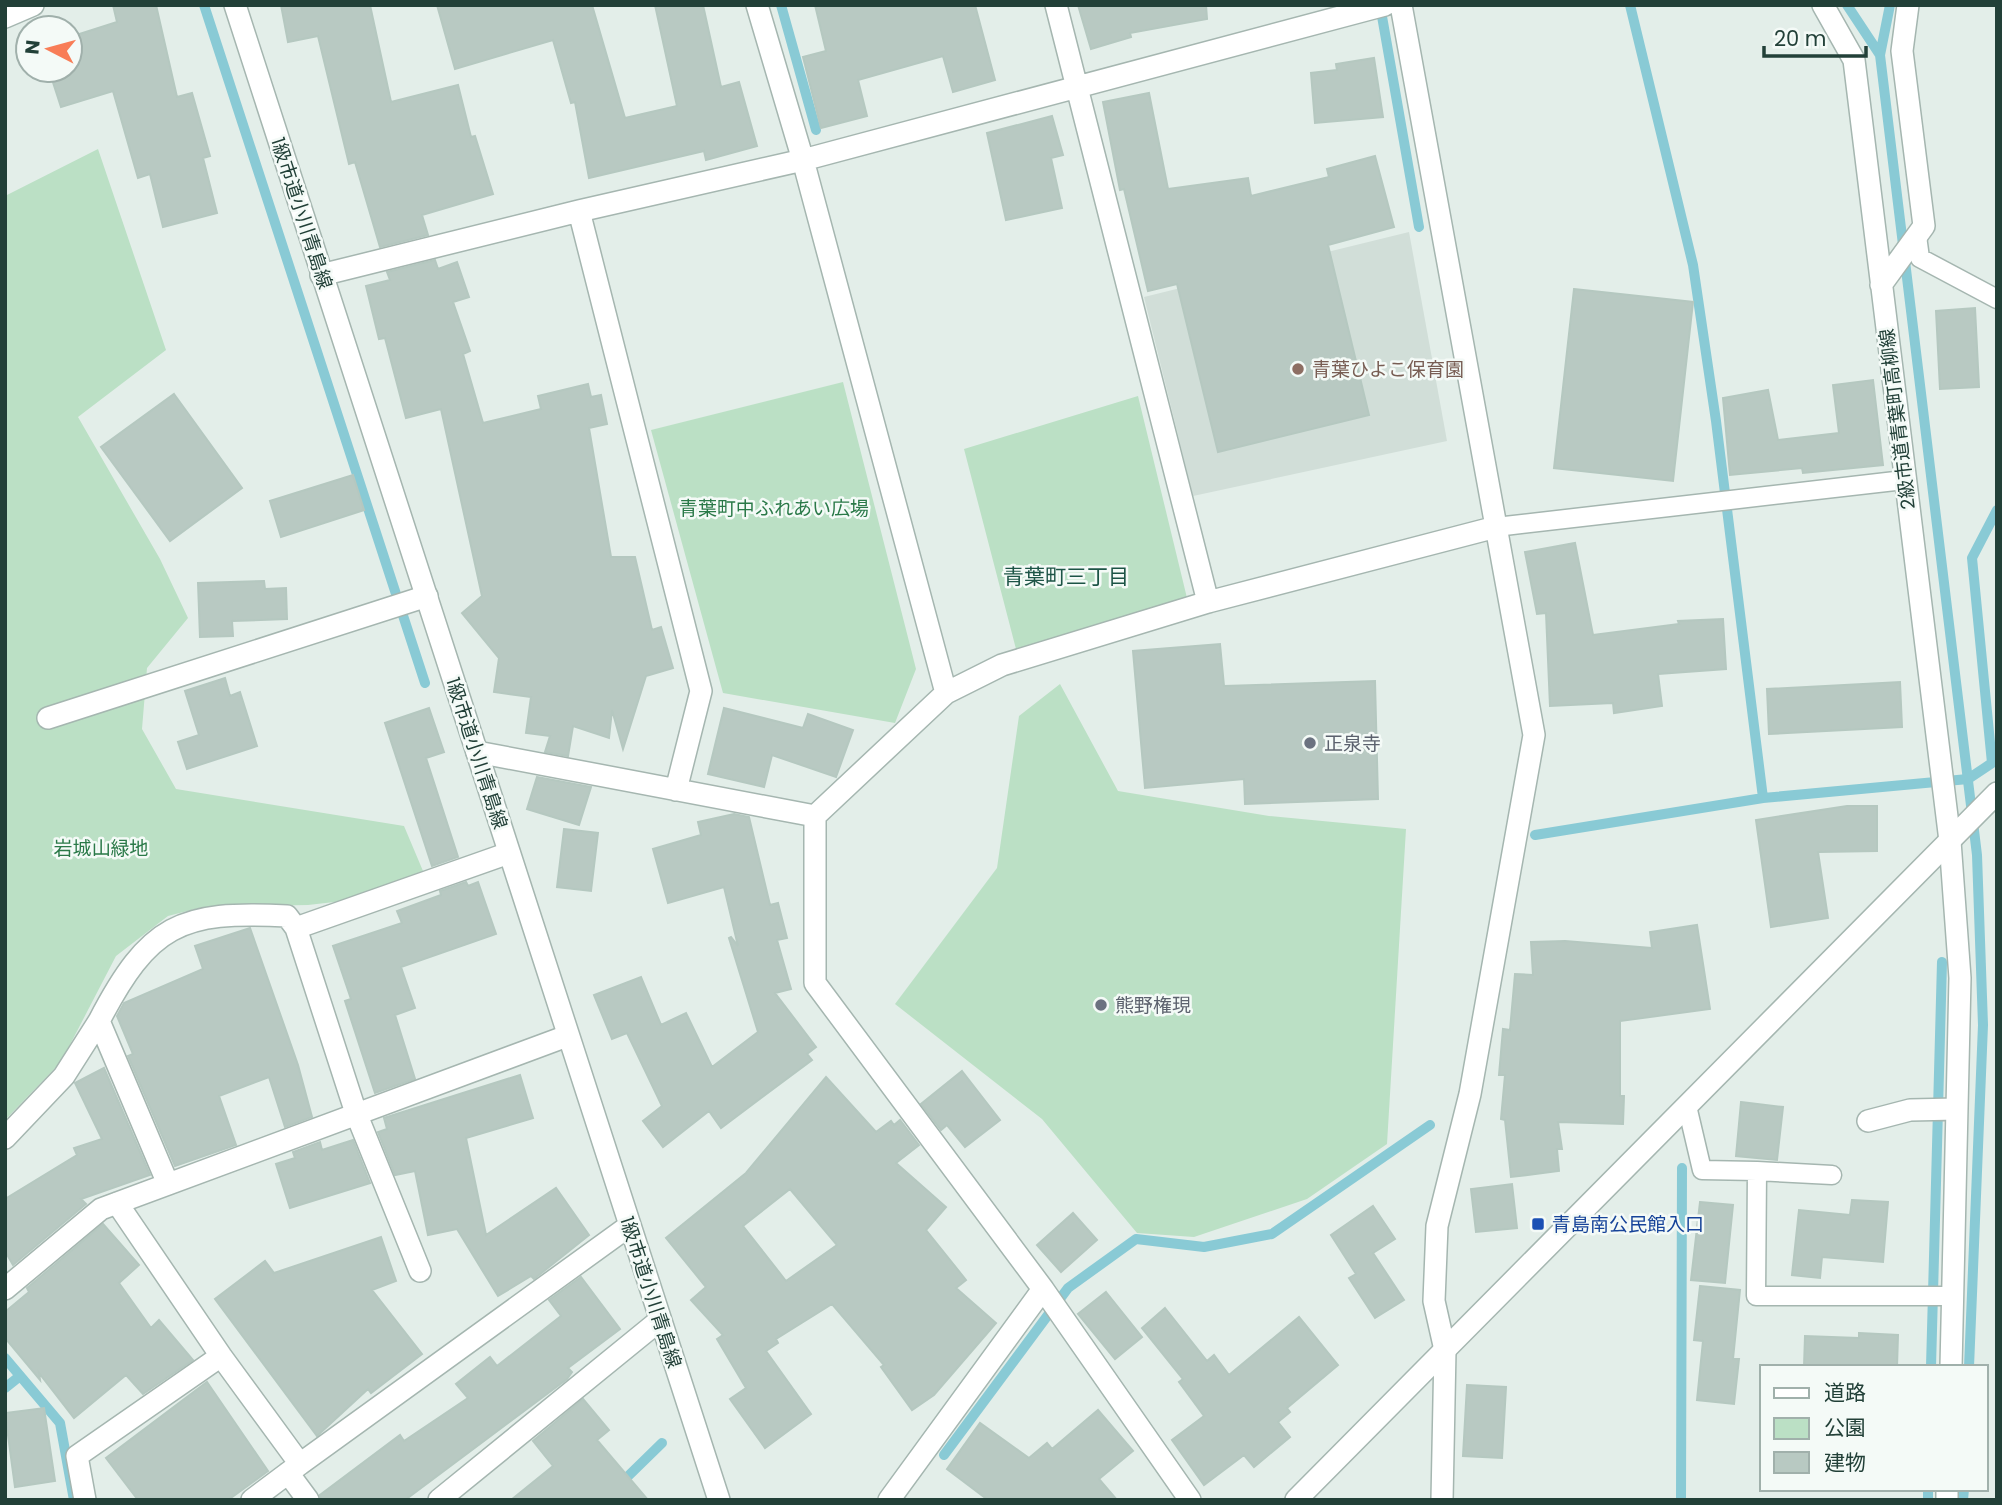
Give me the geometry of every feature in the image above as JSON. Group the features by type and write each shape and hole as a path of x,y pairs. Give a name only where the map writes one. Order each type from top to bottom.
{"street":[{"path":"5,17 33,5"},
{"name":"1級市道小川青島線","path":"235,5 719,1500"},
{"path":"757,5 803,160 946,693"},
{"path":"1056,5 1208,602"},
{"path":"321,275 579,211 803,160 1385,5"},
{"path":"1401,5 1534,734 1470,1094 1437,1226 1434,1301 1445,1350 1443,1500"},
{"name":"2級市道青葉町高柳線","path":"1823,5 1854,60 1904,480 1951,841 1960,978 1951,1365"},
{"path":"1881,285 1924,226 1902,51 1909,5"},
{"path":"579,211 701,691 677,790"},
{"path":"1190,1500 1043,1289 815,983 815,816 946,693 1002,665 1208,602 1496,527"},
{"path":"48,718 427,596"},
{"path":"477,752 815,816"},
{"path":"1296,1500 1990,800"},
{"path":"296,928 509,853"},
{"path":"5,1138 64,1076 99,1021 119,982 150,943 193,920 249,914 287,916 296,928 356,1113 420,1271"},
{"path":"99,1021 168,1184"},
{"path":"5,1289 101,1209 567,1036"},
{"path":"1868,1121 1910,1110 1957,1109"},
{"path":"117,1203 294,1469 308,1500"},
{"path":"252,1500 629,1226"},
{"path":"889,1500 1043,1289"},
{"path":"439,1500 660,1320"},
{"path":"85,1500 77,1456 221,1356"}],"lane":[{"path":"1917,236 1920,258 1997,299"},
{"path":"1496,527 1904,480"},
{"path":"1687,1106 1702,1170 1832,1175"},
{"path":"1757,1171 1756,1296 1952,1296"}],"shaded area":[{"name":"青葉ひよこ保育園","path":"1409,232 1447,441 1193,496 1144,297"}],"green space":[{"name":"岩城山緑地","path":"98,149 166,350 78,417 160,559 188,618 147,668 142,729 176,789 404,826 423,871 352,900 308,905 203,907 168,916 116,956 61,1062 5,1120 5,196"},
{"name":"青葉町中ふれあい広場","path":"843,382 916,669 895,723 723,693 651,430"},
{"path":"1138,396 1187,598 1016,649 964,449"},
{"path":"1060,684 1118,791 1269,816 1406,829 1387,1144 1307,1199 1194,1237 1137,1233 1042,1119 895,1004 997,868 1019,716"}],"building":[{"path":"113,5 156,5 177,97 192,93 210,156 203,158 217,213 163,227 150,174 138,178 113,91 61,107 54,84 84,84 84,33 117,22"},
{"path":"281,5 370,5 391,102 458,85 471,137 475,136 493,194 422,215 428,235 380,247 355,162 349,164 318,36 288,42"},
{"path":"437,5 592,5 625,118 677,106 655,5 703,5 721,87 739,82 757,146 706,160 704,151 589,178 575,102 571,103 553,40 455,69"},
{"path":"815,5 975,5 995,80 953,92 943,56 858,80 867,116 821,128 803,57 826,51"},
{"path":"1078,5 1206,5 1207,19 1130,33 1131,37 1091,49"},
{"path":"1374,58 1383,117 1315,123 1311,73 1337,70 1336,64"},
{"path":"1149,93 1168,189 1248,178 1251,196 1329,177 1327,169 1375,156 1394,227 1328,245 1369,415 1218,452 1177,284 1148,291 1124,189 1120,190 1103,102"},
{"path":"1052,116 1063,155 1051,158 1062,208 1006,220 987,133"},
{"path":"435,260 438,269 457,262 469,297 453,302 470,351 463,354 483,423 541,409 538,396 588,384 591,397 601,395 607,424 589,428 611,557 635,557 652,630 661,627 673,668 646,676 623,749 612,710 609,738 573,726 568,756 545,752 550,736 526,733 531,697 494,692 499,658 462,613 482,596 441,409 406,418 385,338 379,339 366,286 390,280 387,272"},
{"path":"1574,289 1693,302 1673,481 1554,468"},
{"path":"1975,308 1979,387 1940,389 1936,311"},
{"path":"1873,380 1883,465 1803,473 1802,468 1730,475 1723,398 1768,390 1778,440 1839,433 1833,385"},
{"path":"174,394 242,488 170,541 101,447"},
{"path":"353,475 364,510 281,537 270,501"},
{"path":"1575,543 1593,635 1679,624 1678,621 1723,619 1726,669 1658,674 1662,706 1614,713 1613,703 1550,706 1546,613 1537,614 1525,552"},
{"path":"264,581 265,589 286,588 287,619 232,621 233,636 200,637 198,583"},
{"path":"1220,644 1224,686 1375,681 1378,799 1245,804 1244,779 1145,788 1133,651"},
{"path":"225,678 230,696 240,692 257,746 187,769 178,742 199,735 185,691"},
{"path":"1900,682 1902,727 1769,734 1767,689"},
{"path":"429,708 444,752 426,758 458,857 432,866 385,723"},
{"path":"724,708 803,728 808,714 853,730 836,777 772,755 764,787 708,774"},
{"path":"537,777 591,787 579,825 527,809"},
{"path":"1847,806 1877,806 1877,851 1818,852 1828,918 1771,927 1756,820"},
{"path":"734,814 749,817 770,905 778,903 787,938 777,940 791,989 775,993 816,1047 807,1054 812,1060 721,1128 709,1111 663,1147 643,1121 662,1106 627,1033 612,1039 594,995 641,977 661,1025 686,1013 712,1067 758,1032 729,938 738,946 724,887 668,903 653,849 701,835 698,822"},
{"path":"564,829 598,833 591,891 557,887"},
{"path":"466,882 468,886 478,882 496,934 401,967 415,1008 395,1015 415,1079 375,1093 345,1001 351,999 333,946 402,923 397,911 441,895 440,891"},
{"path":"1697,925 1710,1009 1620,1021 1620,1096 1624,1096 1623,1124 1558,1122 1562,1149 1557,1149 1559,1171 1511,1177 1505,1120 1501,1119 1505,1075 1499,1075 1503,1029 1510,1030 1515,974 1533,975 1531,942 1565,941 1652,948 1650,932"},
{"path":"250,928 298,1065 312,1117 285,1127 269,1077 219,1096 236,1145 175,1166 128,1056 133,1054 117,1016 124,1003 203,969 195,946"},
{"path":"104,1068 150,1175 81,1199 86,1204 13,1265 5,1251 5,1199 77,1155 74,1148 102,1139 75,1083"},
{"path":"962,1071 1000,1120 965,1147 947,1125 941,1130 921,1104"},
{"path":"520,1075 533,1118 466,1138 486,1235 556,1188 589,1235 534,1279 531,1276 498,1296 457,1229 428,1235 415,1171 395,1175 378,1132 387,1129 384,1118"},
{"path":"826,1077 876,1132 891,1121 894,1125 900,1120 919,1145 896,1163 946,1207 926,1230 966,1280 956,1288 996,1323 934,1395 912,1410 881,1367 884,1365 832,1304 776,1339 778,1343 766,1351 811,1414 765,1448 730,1399 746,1388 717,1339 723,1335 691,1300 706,1287 666,1238 746,1173","holes":["790,1189 837,1245 786,1281 743,1226"]},
{"path":"1741,1102 1783,1107 1777,1160 1736,1156"},
{"path":"353,1140 370,1183 290,1208 276,1164 295,1158 293,1152 320,1142 322,1150"},
{"path":"1512,1184 1517,1228 1476,1232 1471,1189"},
{"path":"1852,1200 1888,1202 1883,1262 1822,1257 1820,1278 1792,1275 1799,1210 1850,1215"},
{"path":"1700,1202 1733,1205 1725,1283 1691,1280"},
{"path":"1373,1206 1395,1239 1373,1253 1404,1300 1375,1318 1349,1278 1356,1274 1331,1235"},
{"path":"1073,1213 1097,1240 1061,1272 1037,1245"},
{"path":"103,1224 139,1265 119,1283 151,1328 159,1320 193,1360 143,1394 126,1375 74,1418 39,1373 40,1380 5,1338 5,1312 29,1292 27,1288"},
{"path":"381,1237 396,1281 372,1290 422,1354 371,1393 368,1389 317,1436 215,1299 265,1261 274,1273"},
{"path":"581,1277 620,1329 568,1368 572,1372 567,1379 405,1500 321,1500 320,1495 400,1435 404,1441 468,1398 456,1384 490,1357 497,1366 561,1316 549,1300"},
{"path":"1700,1286 1740,1290 1733,1359 1739,1359 1734,1404 1697,1400 1703,1341 1694,1340"},
{"path":"1106,1292 1142,1337 1115,1359 1078,1314"},
{"path":"1165,1308 1207,1361 1214,1355 1229,1375 1299,1317 1338,1365 1287,1408 1290,1412 1278,1422 1290,1437 1254,1467 1244,1455 1204,1485 1172,1440 1204,1416 1179,1382 1183,1379 1142,1328"},
{"path":"1859,1333 1898,1335 1897,1365 1804,1365 1805,1336 1859,1338"},
{"path":"207,1382 268,1471 228,1500 138,1500 106,1458"},
{"path":"1467,1385 1506,1387 1502,1458 1463,1456"},
{"path":"583,1399 609,1430 597,1440 648,1500 511,1500 553,1466 533,1441"},
{"path":"44,1408 55,1481 15,1487 5,1413"},
{"path":"1098,1410 1133,1451 1099,1479 1117,1500 988,1500 947,1469 980,1423 1029,1458 1047,1443 1052,1449"}],"waterway":[{"path":"204,5 425,683"},
{"path":"781,5 816,130"},
{"path":"1380,5 1419,227"},
{"path":"1630,5 1693,265 1716,421 1763,798"},
{"path":"1847,5 1880,55"},
{"path":"1890,5 1880,55 1977,855 1983,1025 1969,1365"},
{"path":"1535,835 1763,798 1968,779 1992,763 1972,558 1997,510"},
{"path":"1931,1365 1942,962"},
{"path":"944,1455 1068,1288 1136,1239 1204,1247 1272,1234 1430,1125"},
{"path":"1681,1500 1682,1168"},
{"path":"5,1358 60,1423 74,1500"},
{"path":"5,1388 20,1376"},
{"path":"619,1485 662,1443"},
{"path":"1928,1491 1928,1500"},
{"path":"1963,1500 1964,1491"}],"place":[{"name":"青葉ひよこ保育園","path":"1298,369"},
{"name":"正泉寺","path":"1310,743"},
{"name":"熊野権現","path":"1101,1005"},
{"name":"青島南公民館入口","path":"1538,1224"}],"district":[{"name":"青葉町三丁目","path":"1066,577"}]}
